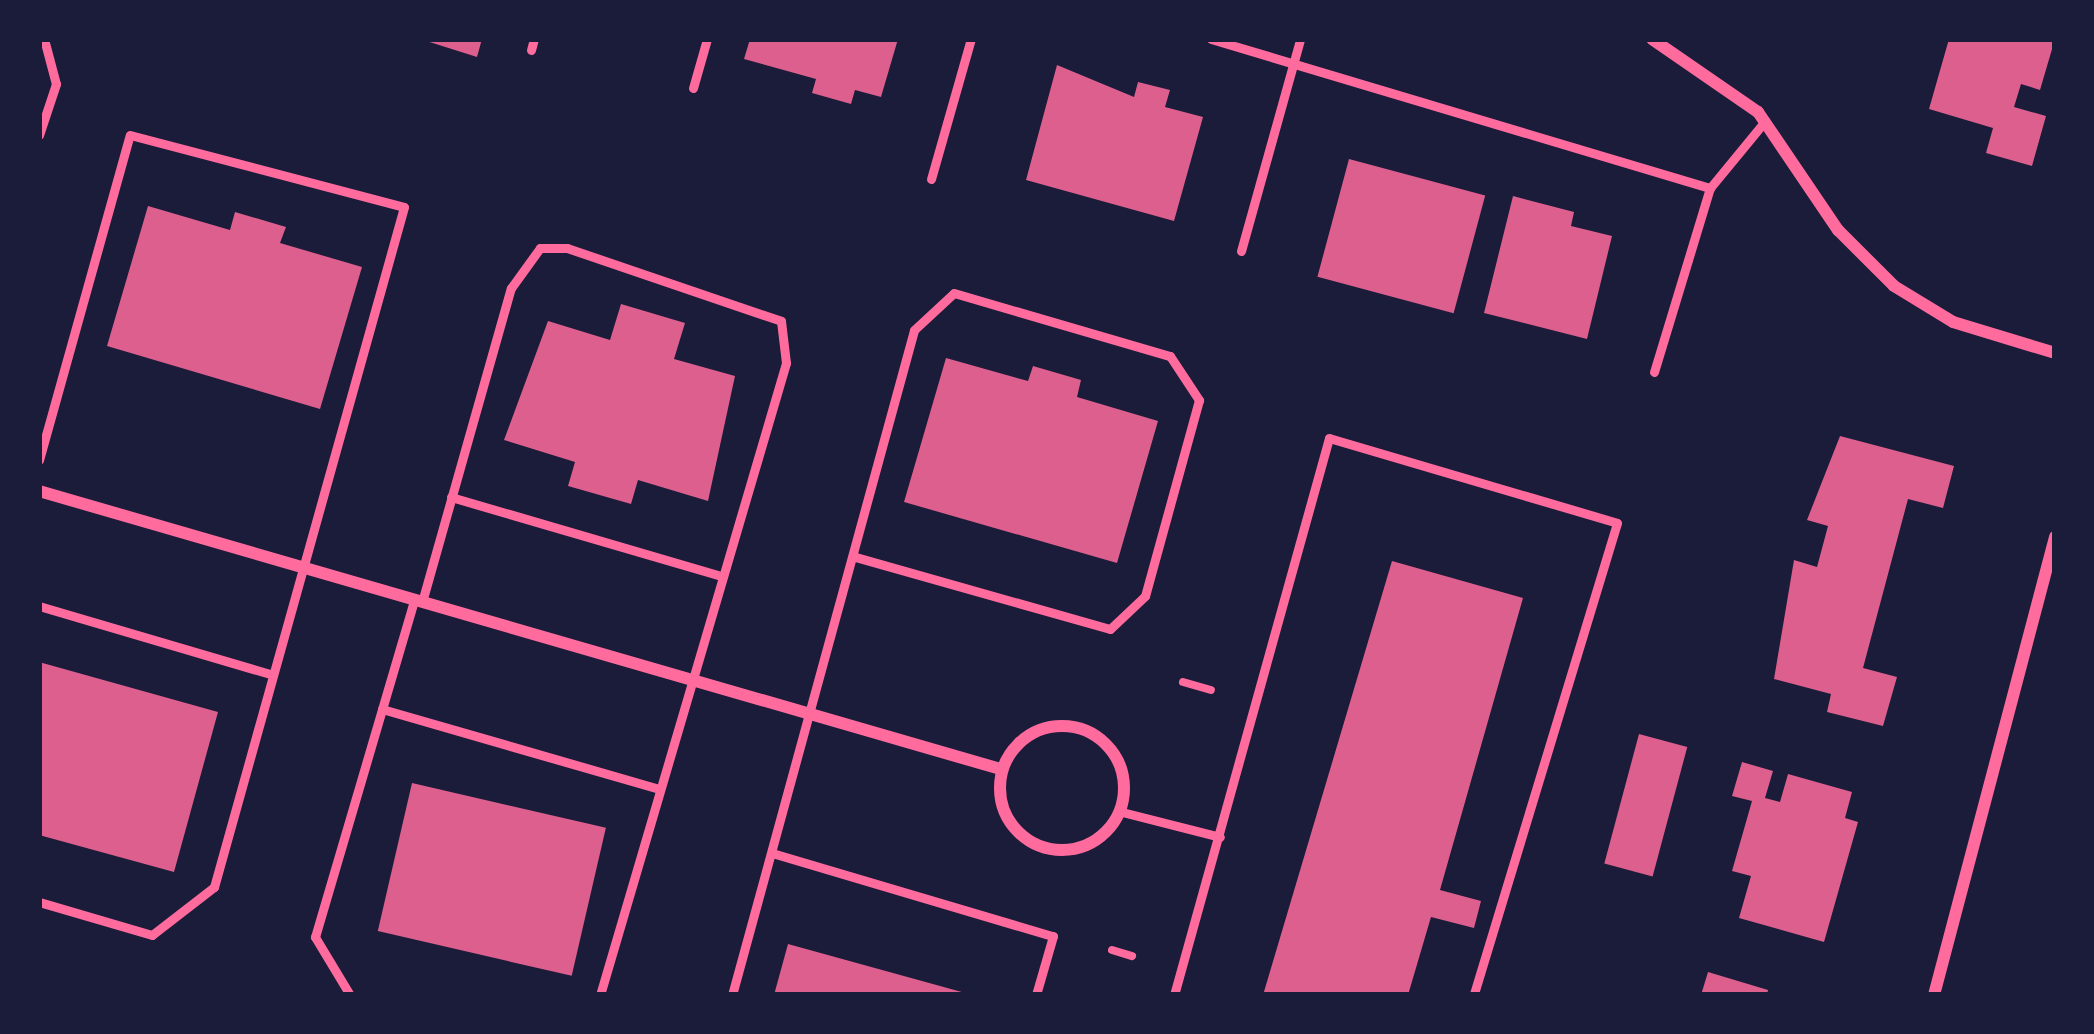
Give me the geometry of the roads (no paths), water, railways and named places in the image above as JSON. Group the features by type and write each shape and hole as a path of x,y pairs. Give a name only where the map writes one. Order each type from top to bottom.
{"street":[{"path":"1652,39 1765,121 1838,230 1894,286 1954,322 2055,353"},
{"path":"39,491 1000,770"},
{"path":"1934,995 2055,537"},
{"path":"1082,729 1120,762 1122,812 1080,847 1034,842 1011,823 1000,770 1026,738 1082,729"}],"lane":[{"path":"39,135 56,84 44,39"},
{"path":"694,88 707,39"},
{"path":"931,179 971,39"},
{"path":"1211,39 1710,188"},
{"path":"1241,251 1300,39"},
{"path":"1654,371 1710,188 1765,121"},
{"path":"39,460 130,135 404,207 298,566 214,887 152,935 39,902"},
{"path":"350,995 315,937 520,264 539,248 567,248 781,320 786,363 686,679 600,995"},
{"path":"732,995 914,330 954,293 1170,356 1199,400 1145,596 1111,629 855,557"},
{"path":"1174,995 1329,439 1617,523 1474,995"},
{"path":"452,496 718,575"},
{"path":"39,605 270,674"},
{"path":"382,710 656,788"},
{"path":"1122,812 1220,837"},
{"path":"772,853 1053,936 1036,995"}]}
